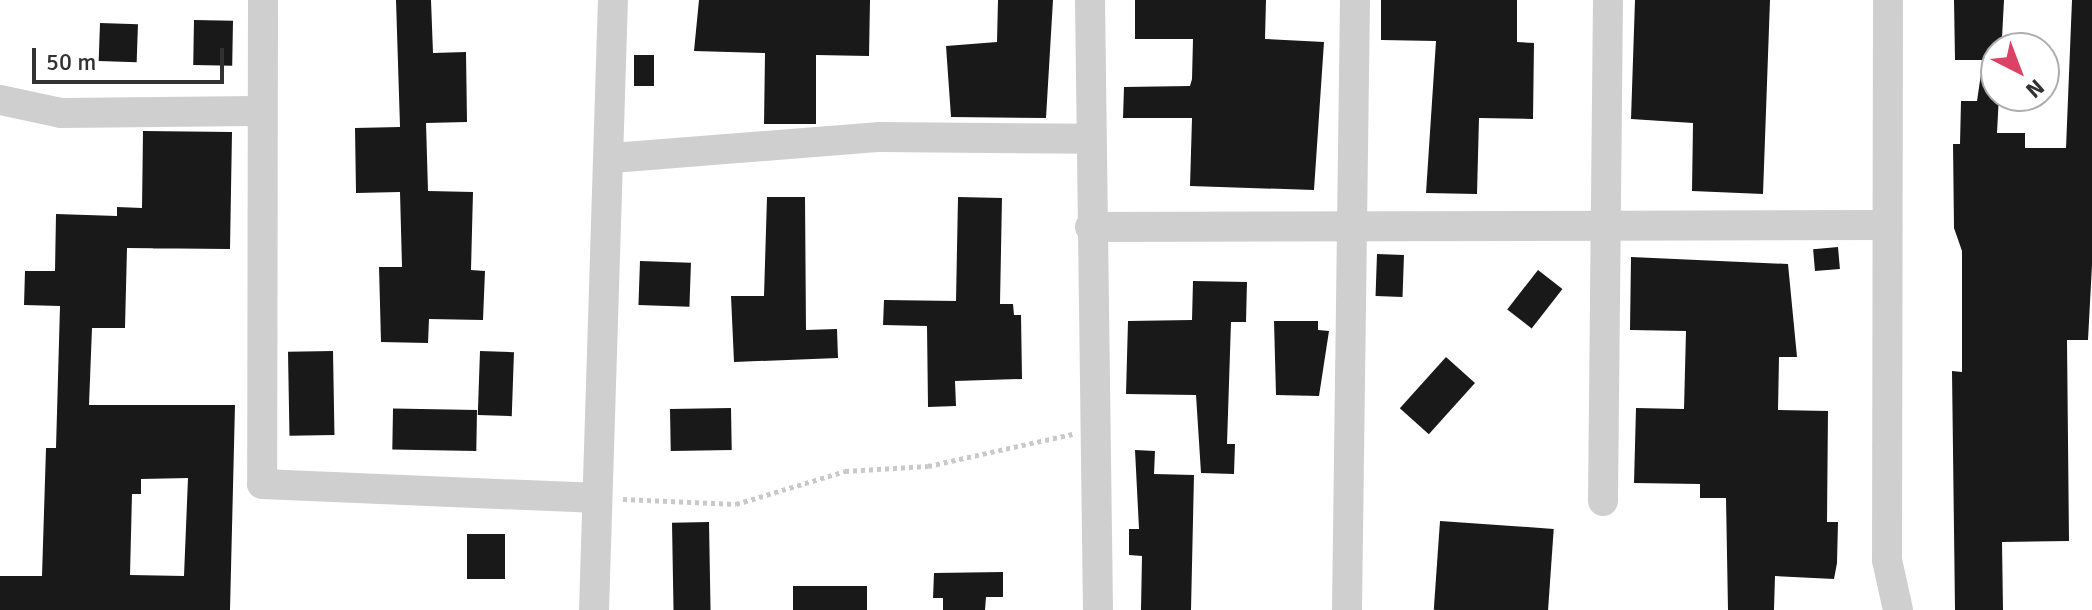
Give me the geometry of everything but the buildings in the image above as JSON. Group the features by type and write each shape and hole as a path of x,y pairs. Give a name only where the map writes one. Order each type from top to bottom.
{"street":[{"path":"263,0 262,484 593,498"},
{"path":"594,610 593,498 612,158 613,0"},
{"path":"1090,0 1090,227 1098,610"},
{"path":"1347,610 1356,226 1355,0"},
{"path":"1603,501 1608,0"},
{"path":"1888,0 1887,560 1898,610"},
{"path":"0,100 61,113 262,111"},
{"path":"612,158 880,137 1091,139"},
{"path":"1090,227 1887,225"}],"path":[{"path":"593,498 736,504 845,471 928,466 1096,428"}]}
